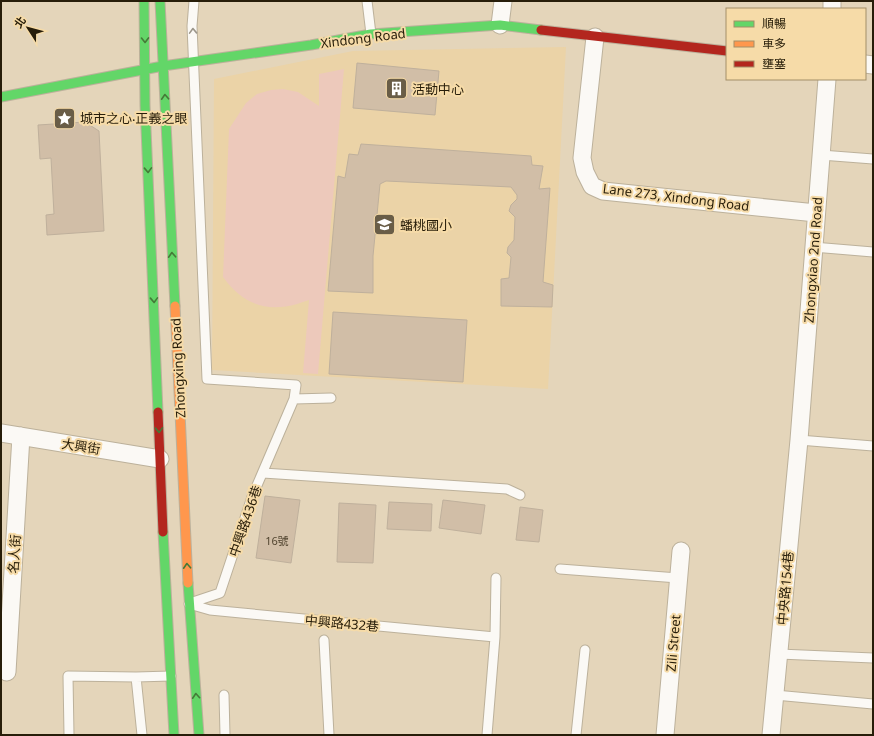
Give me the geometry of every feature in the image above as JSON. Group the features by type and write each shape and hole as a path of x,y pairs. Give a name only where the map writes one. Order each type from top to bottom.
{"street":[{"name":"Zhongxing Road","path":"144,1 146,70 145,105 160,459 178,603 199,735"},
{"name":"Zhongxing Road","path":"160,1 178,603 171,676 174,735"},
{"path":"500,26 503,1"},
{"name":"Xindong Road","path":"1,97 163,66 311,45 371,34 500,26 726,51"},
{"name":"Lane 273, Xindong Road","path":"595,37 582,158 585,172 592,186 603,191 816,213"},
{"name":"Zhongxiao 2nd Road","path":"799,440 826,80"},
{"name":"大興街","path":"1,433 160,459"},
{"name":"名人街","path":"7,672 21,436"},
{"name":"中央路154巷","path":"771,735 799,440"},
{"name":"Zili Street","path":"665,735 681,551"}],"lane":[{"path":"194,1 192,26 206,379 296,385 294,399 331,398"},
{"path":"367,1 371,34"},
{"path":"821,155 873,159"},
{"path":"813,247 873,252"},
{"name":"中興路436巷","path":"178,603 220,593 252,497 294,399"},
{"path":"799,440 873,446"},
{"path":"263,473 507,489 520,495"},
{"path":"560,569 678,578"},
{"path":"487,735 495,637 496,578"},
{"name":"中興路432巷","path":"178,603 210,610 495,637"},
{"path":"324,640 329,735"},
{"path":"576,735 585,650"},
{"path":"779,654 873,658"},
{"path":"69,735 68,676 171,676"},
{"path":"136,677 142,735"},
{"path":"224,695 225,735"},
{"path":"775,695 873,704"}],"shaded area":[{"name":"蟠桃國小","path":"566,47 548,389 212,370 214,79 353,51"},
{"path":"344,69 318,374 303,373 309,300 297,304 275,307 255,304 238,293 223,277 229,129 246,103 257,94 271,90 283,89 298,92 319,106 319,74"}],"building":[{"name":"活動中心","path":"357,63 439,71 435,115 353,108"},
{"path":"85,122 99,131 104,231 47,235 46,215 54,214 51,158 40,159 38,125"},
{"path":"361,144 531,156 532,165 543,166 539,189 550,188 543,282 553,285 552,307 501,306 501,279 509,278 511,257 507,253 508,247 514,240 515,217 509,211 511,205 517,199 517,195 511,187 386,181 380,184 373,256 373,293 328,291 338,176 345,178 349,154 358,155"},
{"path":"333,312 467,320 463,382 329,374"},
{"path":"265,496 300,500 291,563 256,558"},
{"path":"443,500 485,505 481,534 439,528"},
{"path":"389,502 432,504 431,531 387,529"},
{"path":"339,503 376,505 373,563 337,562"},
{"path":"520,507 543,510 539,542 516,540"}],"traffic: fast":[{"path":"144,1 145,105 158,412"},
{"path":"160,1 175,306"},
{"path":"1,97 163,66 311,45 371,34 500,25 541,30"},
{"path":"163,532 174,735"},
{"path":"188,583 199,735"}],"traffic: slow":[{"path":"175,306 188,583"}],"traffic: jam":[{"path":"541,30 726,51"},
{"path":"158,412 163,532"}],"place":[{"name":"活動中心","path":"396,89"},
{"name":"城市之心‧正義之眼","path":"65,118"},
{"name":"蟠桃國小","path":"385,225"}]}
